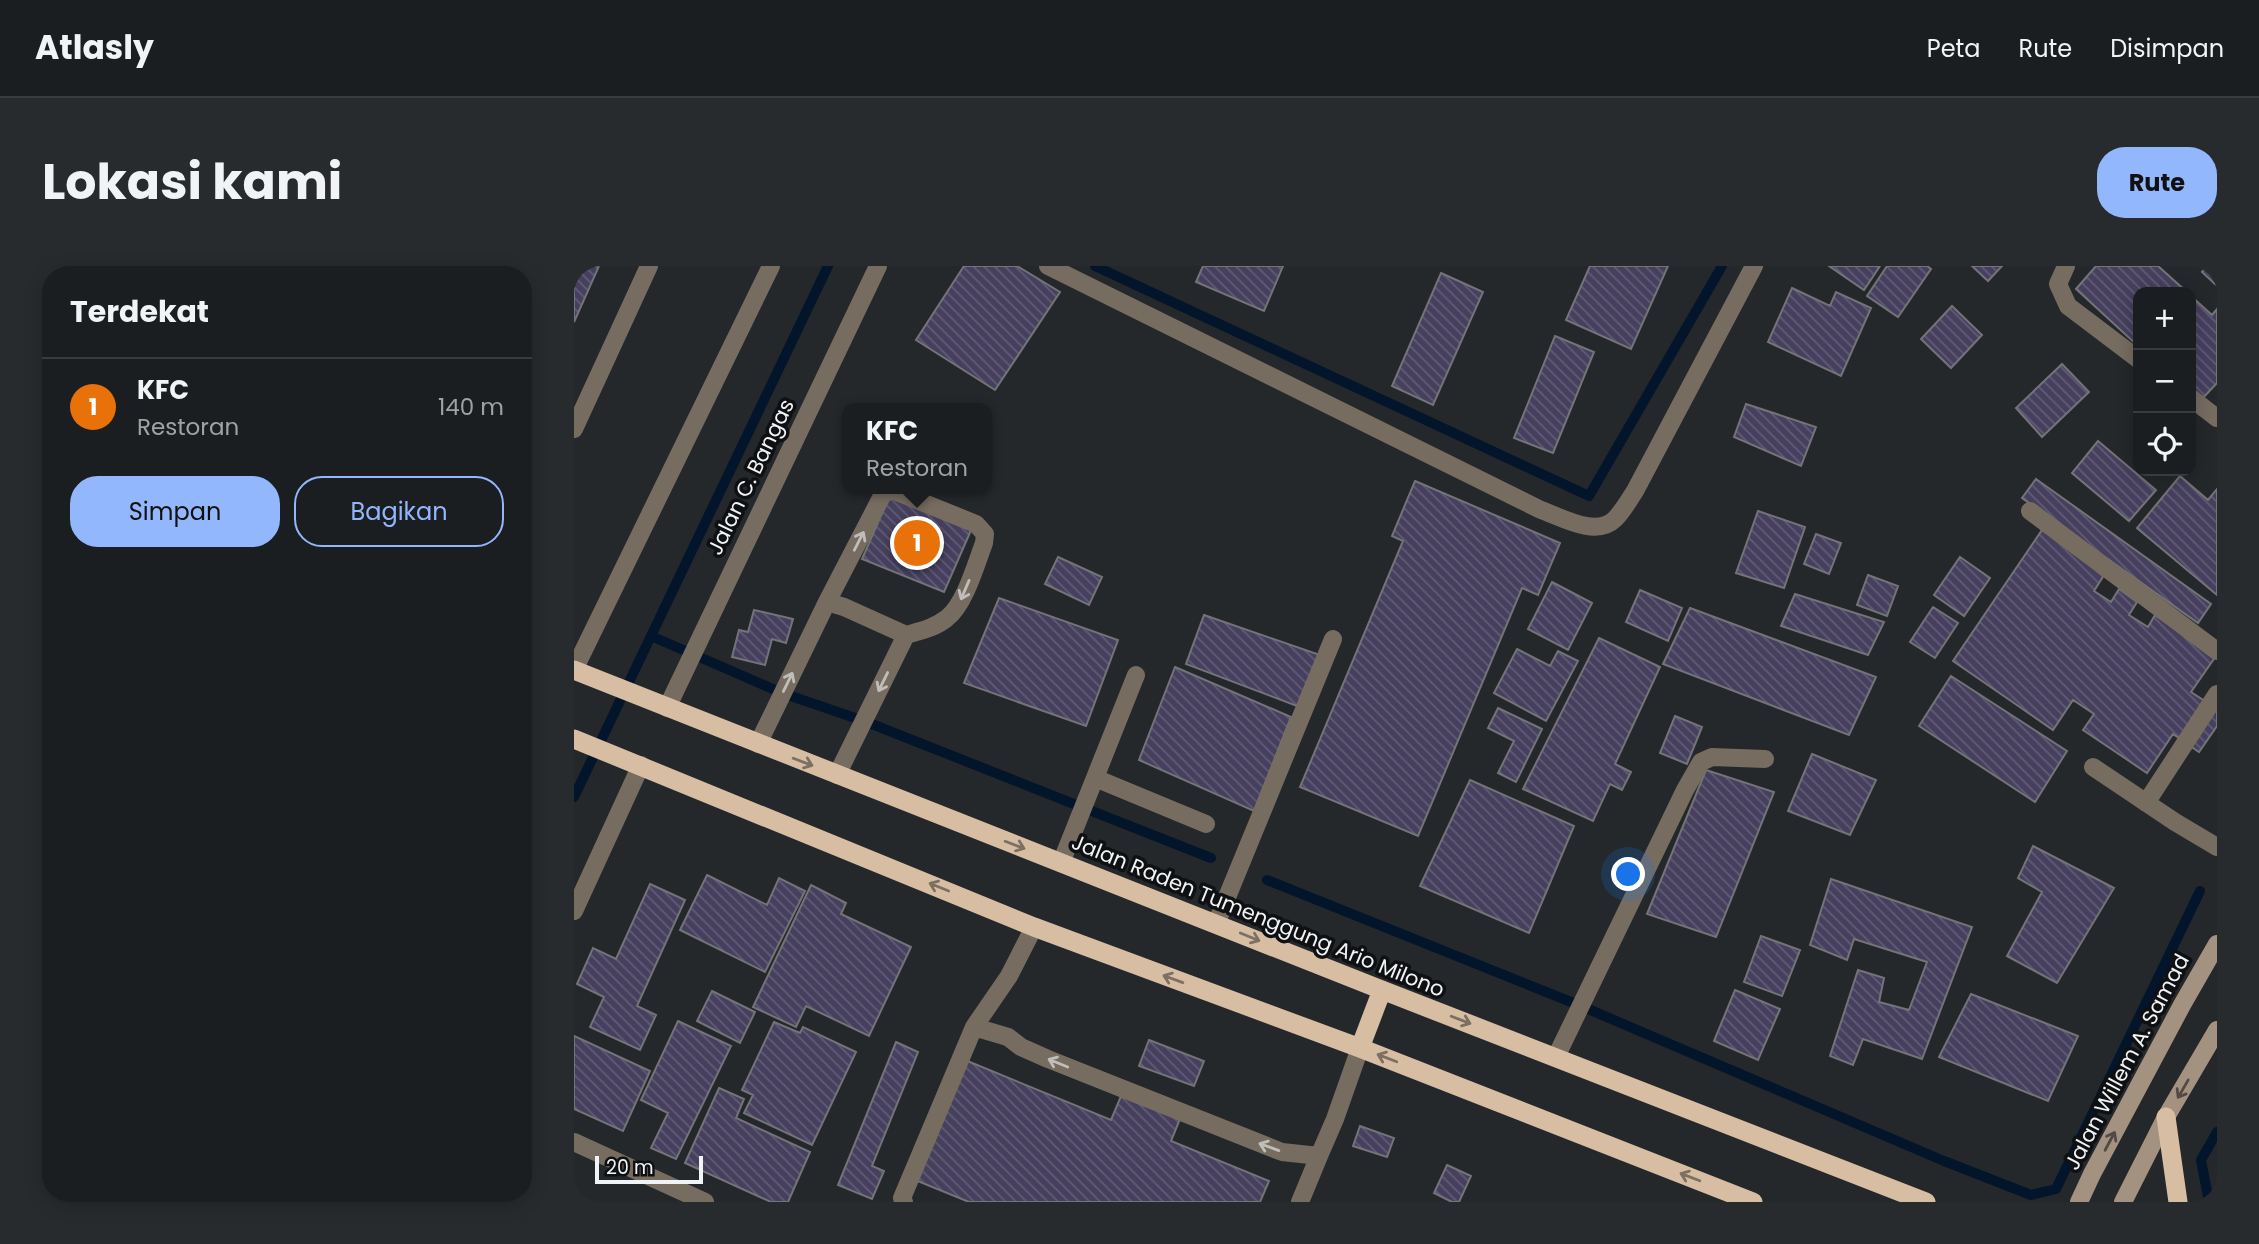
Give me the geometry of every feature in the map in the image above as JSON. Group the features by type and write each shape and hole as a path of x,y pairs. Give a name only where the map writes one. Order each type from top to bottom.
{"highway":[{"name":"Jalan Raden Tumenggung Ario Milono","path":"574,670 1926,1202"},
{"path":"574,739 1034,927 1360,1048 1753,1202"},
{"path":"1360,1048 1382,990"},
{"path":"2166,1116 2178,1202"}],"main road":[{"name":"Jalan Willem A. Samad","path":"2079,1202 2217,944"},
{"path":"2123,1202 2166,1116 2216,1034"}],"street":[{"path":"574,429 649,266"},
{"path":"574,670 771,266"},
{"name":"Jalan C. Bangas","path":"667,708 878,266"},
{"path":"1048,266 1541,510 1586,527 1595,527 1605,526 1615,520 1635,491 1754,266"},
{"path":"2066,266 2058,284 2068,306 2133,355"},
{"path":"2196,401 2215,411"},
{"path":"758,744 883,494"},
{"path":"827,602 906,635 929,629 948,618 959,605 985,543 985,534 976,524 902,494"},
{"path":"2030,512 2217,651"},
{"path":"837,775 906,635"},
{"path":"1216,924 1333,639"},
{"path":"1061,863 1136,675"},
{"path":"2146,803 2217,694"},
{"path":"1556,1057 1701,762 1712,757 1765,759"},
{"path":"574,911 641,765"},
{"path":"2093,767 2217,846"},
{"path":"1093,784 1206,824"},
{"path":"904,1202 902,1198 974,1027 1009,976 1034,927"},
{"path":"974,1027 1008,1037 1021,1047 1048,1059 1282,1152 1319,1156"},
{"path":"1300,1202 1335,1119 1360,1048"},
{"path":"574,1142 705,1202"}],"building":[{"path":"574,266 599,266 574,322"},
{"path":"964,266 1017,266 1060,292 995,390 916,340"},
{"path":"1203,266 1283,266 1264,311 1196,282"},
{"path":"1590,266 1668,266 1631,349 1566,320"},
{"path":"1829,266 1880,266 1864,290"},
{"path":"1887,266 1927,266 1931,269 1898,317 1867,296"},
{"path":"1972,266 2002,266 1988,281"},
{"path":"2096,266 2158,266 2181,287 2133,287 2133,341 2076,289"},
{"path":"2207,266 2217,266 2217,286 2202,272"},
{"path":"1441,273 1483,292 1433,405 1392,386"},
{"path":"1792,288 1830,306 1836,292 1871,308 1841,376 1768,342"},
{"path":"2196,301 2212,315 2217,309 2217,383 2200,401 2196,397"},
{"path":"1952,306 1982,335 1951,368 1921,339"},
{"path":"1555,336 1594,352 1553,453 1514,438"},
{"path":"2062,364 2089,392 2042,437 2016,408"},
{"path":"1746,404 1816,427 1801,466 1734,437"},
{"path":"2098,441 2133,471 2133,476 2139,476 2156,490 2129,521 2072,473"},
{"path":"2180,476 2208,500 2217,489 2217,595 2137,528"},
{"path":"2036,479 2211,604 2198,623 2022,498"},
{"path":"1415,481 1560,543 1538,595 1522,588 1418,836 1300,787 1403,541 1392,536"},
{"path":"890,495 972,528 944,592 862,559"},
{"path":"1758,511 1805,527 1784,588 1736,573"},
{"path":"2042,530 2106,572 2094,591 2111,602 2119,589 2137,602 2129,615 2148,627 2155,615 2216,656 2191,692 2217,709 2217,726 2199,752 2173,734 2147,773 2083,730 2094,714 2073,700 2053,730 1953,661"},
{"path":"1816,534 1841,543 1829,574 1804,564"},
{"path":"1058,557 1102,577 1089,605 1045,584"},
{"path":"1960,557 1990,578 1964,616 1934,595"},
{"path":"1868,575 1898,586 1887,616 1857,605"},
{"path":"1552,582 1592,603 1568,650 1528,629"},
{"path":"1640,590 1682,608 1668,641 1626,622"},
{"path":"1795,594 1884,622 1868,655 1781,626"},
{"path":"999,598 1118,640 1086,726 964,683"},
{"path":"1933,607 1958,623 1935,658 1910,642"},
{"path":"1690,608 1876,677 1849,735 1663,664"},
{"path":"754,610 793,619 786,643 772,639 765,665 732,657 739,630 748,632"},
{"path":"1204,615 1320,655 1297,706 1186,664"},
{"path":"1599,638 1660,667 1615,764 1631,772 1622,790 1610,784 1593,821 1523,789"},
{"path":"1517,649 1550,666 1558,651 1578,661 1546,721 1494,693"},
{"path":"1175,667 1291,717 1254,811 1139,760"},
{"path":"1951,676 2067,751 2035,802 1919,726"},
{"path":"1498,708 1542,729 1516,782 1498,773 1514,741 1488,728"},
{"path":"1675,716 1702,727 1687,764 1660,753"},
{"path":"1812,754 1876,780 1850,835 1788,811"},
{"path":"1706,770 1774,792 1716,937 1647,914"},
{"path":"1470,780 1574,826 1529,933 1420,886"},
{"path":"2033,846 2114,888 2057,983 2007,956 2042,892 2018,878"},
{"path":"707,875 767,905 779,878 805,891 765,972 680,930"},
{"path":"1831,879 1972,927 1922,1059 1863,1039 1853,1065 1830,1056 1858,970 1884,978 1879,1002 1909,1010 1927,962 1854,939 1847,960 1810,945"},
{"path":"650,884 685,900 637,1006 656,1015 640,1050 590,1027 604,997 577,984 593,948 616,959"},
{"path":"811,885 846,903 841,914 911,947 869,1036 806,1006 796,1027 753,1007"},
{"path":"1761,936 1800,950 1782,996 1744,982"},
{"path":"1735,990 1780,1009 1758,1060 1714,1041"},
{"path":"712,991 755,1012 740,1043 697,1021"},
{"path":"1971,994 2078,1036 2048,1101 1939,1057"},
{"path":"678,1021 731,1046 676,1159 651,1148 668,1113 641,1100"},
{"path":"774,1022 800,1033 803,1027 856,1052 812,1145 744,1113 753,1095 742,1090"},
{"path":"574,1036 650,1071 623,1131 574,1109"},
{"path":"1149,1040 1204,1061 1194,1086 1139,1066"},
{"path":"896,1042 918,1052 872,1166 884,1171 872,1199 838,1185"},
{"path":"965,1060 1111,1120 1124,1089 1182,1114 1171,1141 1269,1181 1260,1202 969,1202 915,1180"},
{"path":"719,1088 744,1099 736,1118 810,1152 788,1202 771,1202 685,1163"},
{"path":"1360,1126 1394,1138 1387,1157 1353,1146"},
{"path":"1447,1165 1471,1176 1459,1202 1452,1202 1434,1193"}],"waterway":[{"path":"574,797 828,266"},
{"path":"1095,266 1589,496 1722,266"},
{"path":"651,636 782,693 864,721 1211,858"},
{"path":"1267,880 1581,1006 1944,1161 2031,1195 2056,1189 2200,891"},
{"path":"2209,1202 2201,1160 2217,1132"}],"place":[{"name":"KFC","path":"917,543"}]}
